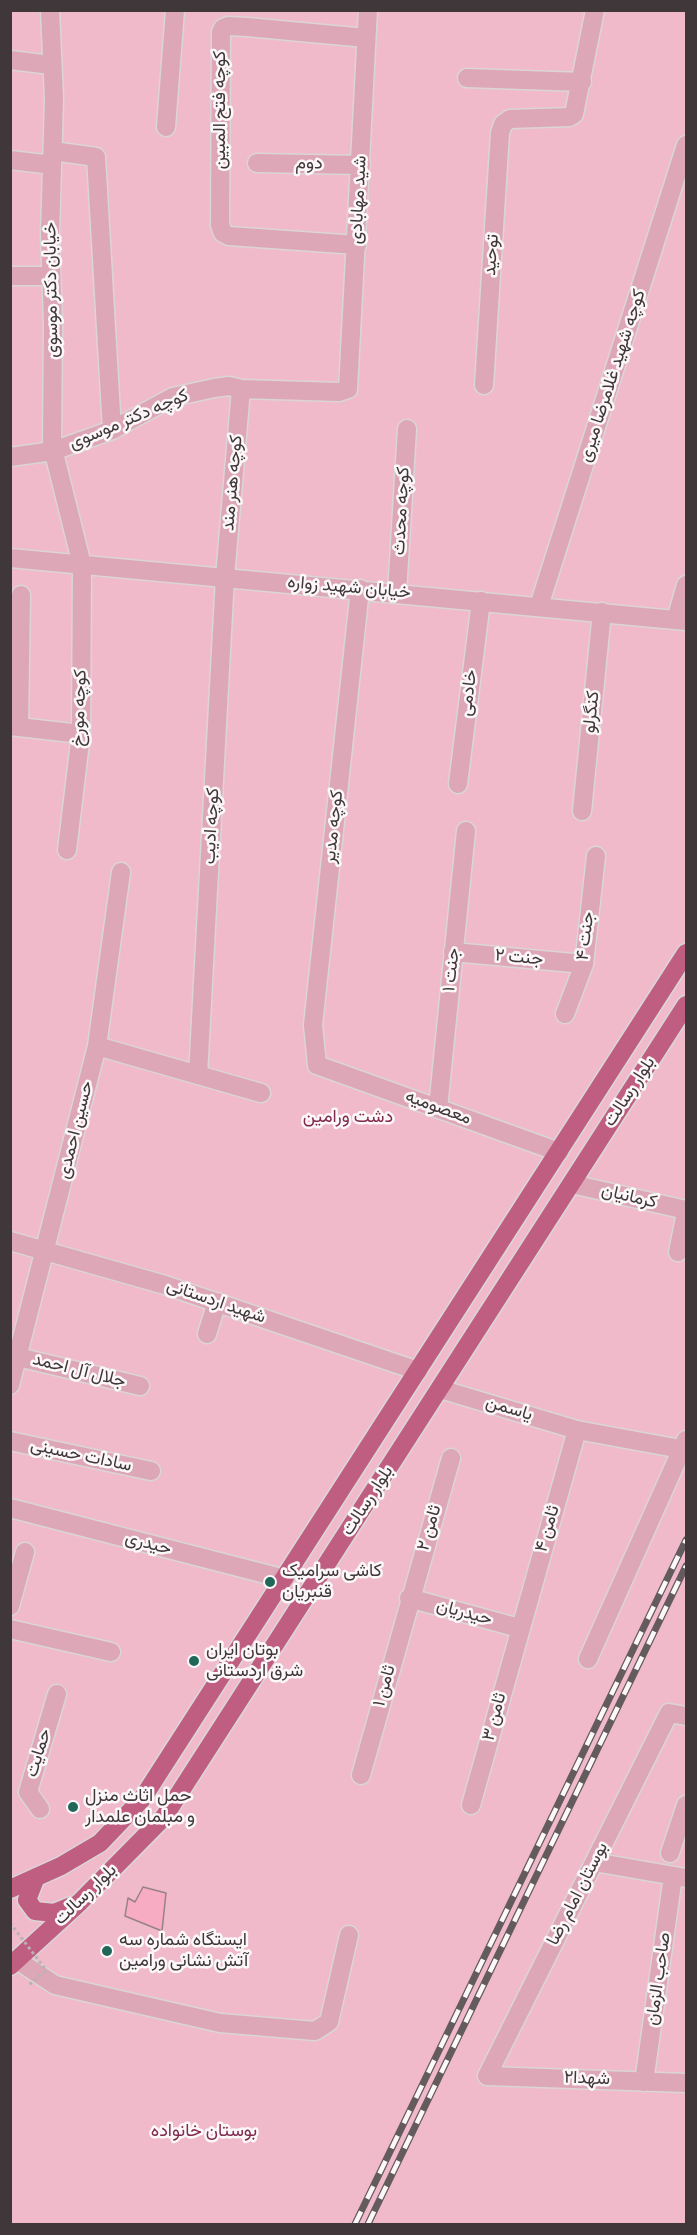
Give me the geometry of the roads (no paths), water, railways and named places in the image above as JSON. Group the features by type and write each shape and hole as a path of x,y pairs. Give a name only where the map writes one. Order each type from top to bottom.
{"main road":[{"name":"بلوار رسالت","path":"10,1889 62,1866 100,1843 142,1799 687,953"},
{"name":"بلوار رسالت","path":"14,1963 80,1902 164,1817 687,1005"},
{"path":"36,1877 27,1900 35,1911 54,1914 80,1902"}],"street":[{"name":"خیابان دکتر موسوی","path":"50,10 54,99 51,276 53,451 82,565"},
{"path":"166,127 175,10"},
{"name":"شید مهابادی","path":"348,389 368,10"},
{"path":"467,78 582,82 595,10"},
{"name":"کوچه فتح المبین","path":"357,245 229,237 223,233 220,225 221,32 223,28 248,19 366,39"},
{"path":"10,60 51,65"},
{"name":"توحید","path":"484,385 500,133 503,124 510,119 569,117 574,114 582,82"},
{"name":"کوچه شهید غلامرضا میری","path":"539,606 687,145"},
{"path":"10,160 96,157 112,430"},
{"name":"دوم","path":"257,163 361,165"},
{"path":"10,276 51,276"},
{"name":"کوچه دکتر موسوی","path":"10,457 53,451 112,430 173,397 214,388 229,386 241,389 339,392 348,389"},
{"name":"کوچه هنر مند","path":"225,578 241,389"},
{"name":"کوچه محدث","path":"397,593 407,429"},
{"name":"خیابان شهید زواره","path":"10,558 360,589 681,621"},
{"name":"کوچه مورخ","path":"67,850 81,734 82,565"},
{"name":"کوچه ادیب","path":"198,1075 225,578"},
{"path":"681,621 687,585"},
{"name":"کوچه مدیر","path":"317,1065 313,1025 360,589"},
{"path":"21,595 15,726 81,734"},
{"name":"خادمی","path":"458,784 481,601"},
{"name":"کنگرلو","path":"582,811 602,612"},
{"name":"جنت ۱","path":"438,1108 466,831"},
{"name":"جنت ۴","path":"565,1014 584,964 596,856"},
{"name":"حسین احمدی","path":"10,1385 97,1046 122,872"},
{"name":"جنت ۲","path":"453,952 584,964"},
{"path":"97,1046 261,1093"},
{"name":"معصومیه","path":"317,1065 559,1152"},
{"name":"کرمانیان","path":"572,1184 687,1212"},
{"path":"678,1252 687,1212"},
{"name":"شهید اردستانی","path":"10,1240 218,1302 418,1371"},
{"path":"207,1334 218,1302"},
{"name":"جلال آل احمد","path":"18,1357 140,1386"},
{"name":"یاسمن","path":"440,1389 577,1430 685,1446"},
{"name":"ثامن ۴","path":"519,1628 577,1430"},
{"name":"سادات حسینی","path":"10,1441 151,1471"},
{"path":"588,1659 685,1446"},
{"name":"ثامن ۲","path":"410,1598 451,1458"},
{"name":"حیدری","path":"10,1508 285,1579"},
{"path":"10,1606 25,1552"},
{"name":"حیدریان","path":"410,1598 519,1628"},
{"name":"ثامن ۱","path":"361,1775 410,1598"},
{"name":"ثامن ۳","path":"471,1805 519,1628"},
{"path":"10,1629 111,1652"},
{"name":"حمایت","path":"40,1809 19,1790 57,1694"},
{"name":"بوستان امام رضا","path":"487,2076 594,1862 678,1714"},
{"path":"670,1853 687,1805"},
{"path":"594,1862 680,1877"},
{"name":"صاحب الزمان","path":"644,2082 680,1877"},
{"path":"14,1963 55,1985 220,2023 315,2031 329,2022 349,1935"},
{"name":"شهدا۲","path":"487,2076 687,2084"}],"railway":[{"path":"355,2224 686,1540"},
{"path":"368,2224 686,1566"}],"place":[{"name":"کاشی سرامیک قنبریان","path":"270,1582"},
{"name":"بوتان ایران شرق اردستانی","path":"194,1661"},
{"name":"حمل اثاث منزل و مبلمان علمدار","path":"73,1807"},
{"name":"ایستگاه شماره سه آتش نشانی ورامین","path":"107,1951"}],"park label":[{"name":"دشت ورامین","path":"348,1118"},
{"name":"بوستان خانواده","path":"204,2132"}]}
